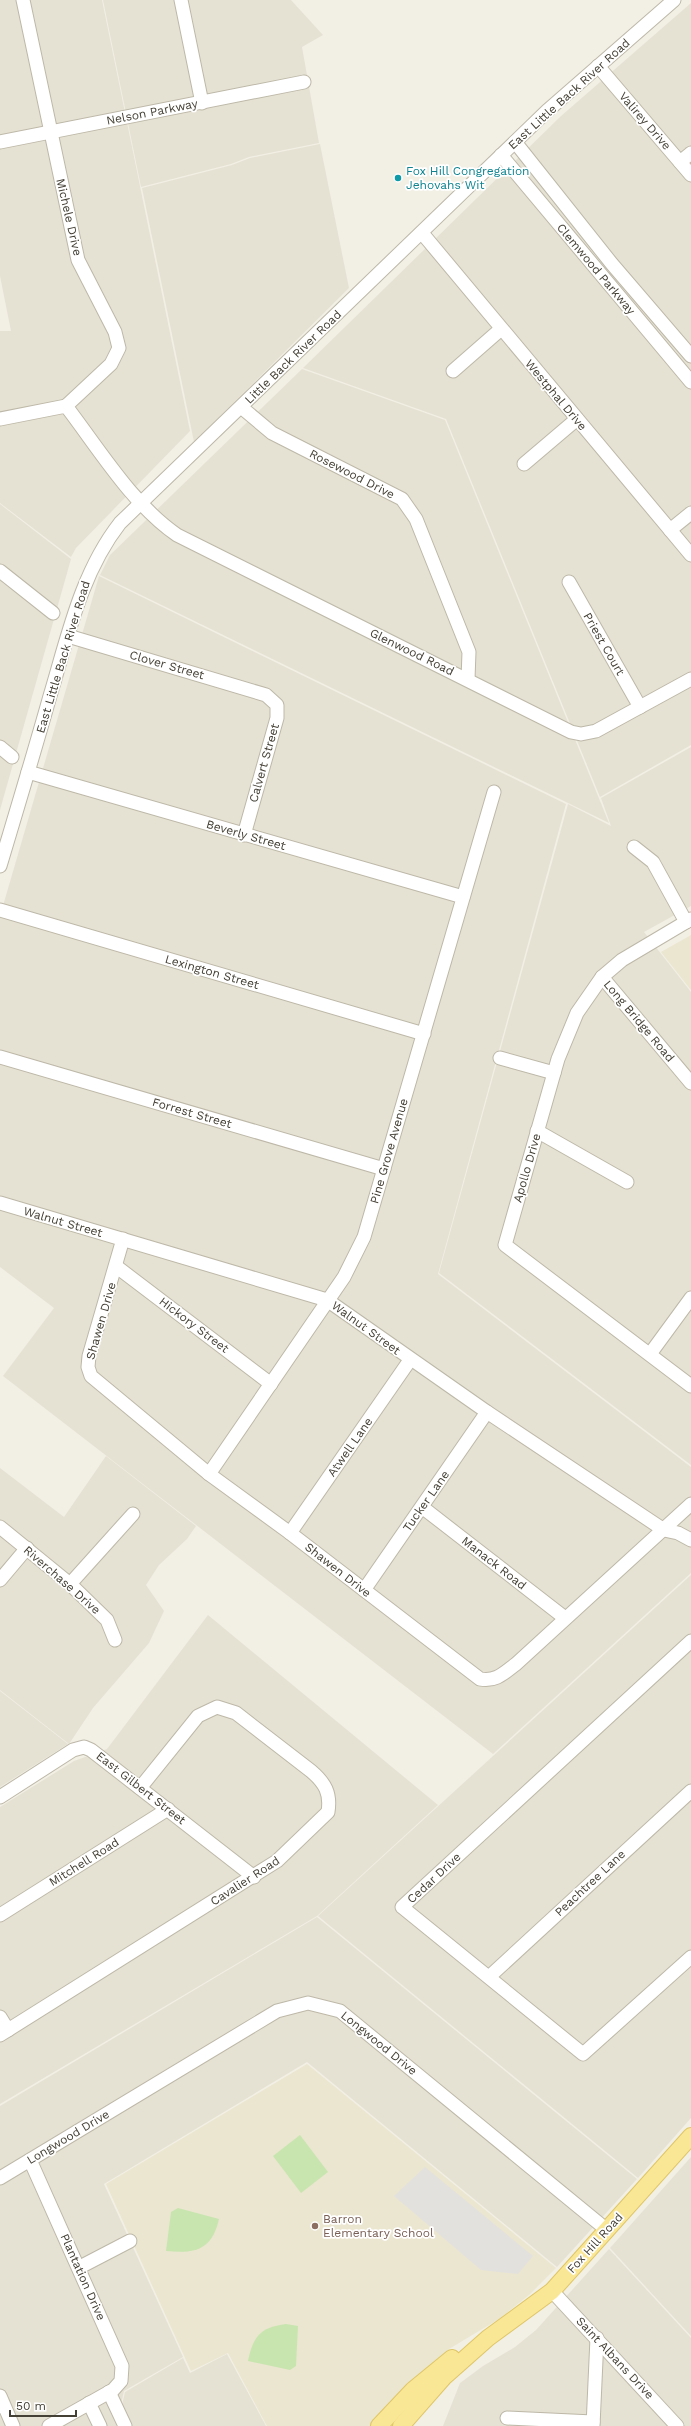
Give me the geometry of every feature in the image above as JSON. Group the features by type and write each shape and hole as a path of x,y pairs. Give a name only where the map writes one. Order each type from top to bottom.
{"main road":[{"name":"Fox Hill Road","path":"401,2426 440,2382 488,2338 552,2291 691,2136"},
{"name":"Fox Hill Road","path":"380,2426 408,2395 448,2361 460,2352 488,2338"}],"street":[{"name":"Michele Drive","path":"23,0 78,260 115,332 119,348 111,364 66,406"},
{"path":"181,0 202,102"},
{"name":"East Little Back River Road","path":"345,308 501,155 598,66 674,0"},
{"name":"Valirey Drive","path":"598,66 691,175"},
{"name":"Nelson Parkway","path":"0,142 304,82"},
{"name":"Clemwood Parkway","path":"515,142 612,264 691,356"},
{"path":"680,162 691,153"},
{"name":"Clemwood Parkway","path":"501,155 691,382"},
{"name":"Westphal Drive","path":"422,233 691,555"},
{"name":"Little Back River Road","path":"241,407 345,308"},
{"path":"453,371 501,329"},
{"path":"0,419 66,406"},
{"name":"Glenwood Road","path":"66,406 140,502 161,524 177,535 298,597 468,679 571,732 581,734 596,731 691,679"},
{"name":"East Little Back River Road","path":"0,866 68,636 94,560 120,523 140,502 241,407"},
{"name":"Rosewood Drive","path":"241,407 272,434 402,499 416,519 469,652 468,679"},
{"path":"524,464 577,419"},
{"path":"670,530 691,513"},
{"path":"0,571 53,613"},
{"name":"Priest Court","path":"569,582 640,707"},
{"name":"Clover Street","path":"68,636 266,695"},
{"name":"Calvert Street","path":"244,835 277,718 277,705 266,695"},
{"path":"0,748 12,757"},
{"name":"Beverly Street","path":"28,772 463,897"},
{"name":"Pine Grove Avenue","path":"209,1474 351,1264 364,1237 494,792"},
{"path":"634,847 653,862 689,921"},
{"name":"Lexington Street","path":"0,910 424,1034"},
{"name":"Apollo Drive","path":"689,921 639,949 602,977 577,1013 554,1073 505,1245 691,1386"},
{"name":"Long Bridge Road","path":"602,977 691,1083"},
{"name":"Forrest Street","path":"0,1057 384,1169"},
{"path":"500,1058 554,1073"},
{"path":"537,1131 627,1182"},
{"name":"Walnut Street","path":"0,1204 327,1300 410,1360 664,1530 678,1533 691,1540"},
{"name":"Shawen Drive","path":"123,1239 117,1267 89,1356 88,1367 91,1376 209,1474 290,1533 480,1679 488,1681 496,1679 516,1664 691,1504"},
{"name":"Hickory Street","path":"117,1267 271,1384"},
{"path":"650,1354 691,1298"},
{"name":"Atwell Lane","path":"290,1533 410,1360"},
{"name":"Tucker Lane","path":"364,1590 487,1412"},
{"name":"Manack Road","path":"422,1507 565,1618"},
{"path":"70,1584 133,1514"},
{"name":"Riverchase Drive","path":"0,1527 70,1584 107,1620 115,1640"},
{"path":"0,1580 27,1548"},
{"name":"Cedar Drive","path":"691,1641 402,1907 490,1976 583,2054 691,1957"},
{"name":"Cavalier Road","path":"4,2032 278,1861 328,1812 329,1791 322,1781 305,1766 236,1713 217,1707 198,1716 140,1788"},
{"name":"East Gilbert Street","path":"0,1797 73,1750 84,1747 91,1750 254,1877"},
{"name":"Peachtree Lane","path":"490,1976 691,1791"},
{"name":"Mitchell Road","path":"0,1915 168,1810"},
{"name":"Longwood Drive","path":"0,2178 277,2011 308,2003 325,2006 340,2011 607,2230"},
{"path":"0,2017 4,2032"},
{"name":"Plantation Drive","path":"30,2160 80,2267 122,2366 121,2381 109,2392 87,2404"},
{"path":"80,2267 130,2240"},
{"name":"Saint Albans Drive","path":"552,2291 677,2426"},
{"path":"507,2418 593,2424 597,2338"},
{"path":"109,2392 125,2426"},
{"path":"0,2396 13,2426"},
{"path":"49,2426 87,2404 100,2426"}],"shaded area":[{"path":"0,0 102,0 190,431 76,548 71,557 0,503 0,331 11,331 0,276"},
{"path":"103,0 291,0 323,35 302,47 319,143 249,157 231,164 141,187"},
{"path":"691,3 691,745 600,797 446,419 303,368 561,116"},
{"path":"320,144 349,288 194,442 142,188 232,165 250,158"},
{"path":"302,369 445,420 609,823 100,575 110,555"},
{"path":"0,504 71,559 0,810"},
{"path":"99,576 566,804 438,1274 691,1467 691,1573 493,1754 3,1376 54,1308 0,1267 0,916"},
{"path":"691,747 691,906 644,932 691,992 691,1465 439,1273 568,804 611,826 601,798"},
{"path":"691,935 691,990 661,952"},
{"path":"106,1456 196,1526 187,1539 159,1565 146,1585 164,1611 149,1643 93,1708 69,1744 0,1690 0,1468 64,1517"},
{"path":"691,1575 691,2118 638,2178 318,1916"},
{"path":"208,1615 438,1805 317,1916 0,2104 0,1807 74,1761 107,1749"},
{"path":"0,1691 68,1744 0,1787"},
{"path":"317,1917 637,2179 557,2267 307,2062 104,2184 183,2357 124,2391 116,2426 0,2426 0,2106"},
{"name":"Barron Elementary School","path":"307,2064 556,2268 529,2295 499,2319 449,2349 386,2408 372,2426 267,2426 228,2353 191,2371 106,2184"},
{"path":"691,2157 691,2336 610,2248"},
{"path":"425,2167 533,2256 518,2274 481,2270 394,2196"},
{"path":"609,2249 691,2338 691,2426 443,2426 460,2383 483,2366 515,2347 536,2330"},
{"path":"227,2354 266,2426 117,2426 125,2392 183,2358 190,2373"}],"green space":[{"path":"300,2135 328,2172 301,2193 273,2156"},
{"path":"178,2208 219,2219 212,2238 207,2244 201,2248 186,2252 166,2251 171,2212"},
{"path":"286,2324 298,2326 296,2366 290,2370 248,2361 256,2339 264,2330 277,2325"}],"place":[{"name":"Fox Hill Congregation Jehovahs Wit","path":"398,178"},
{"name":"Barron Elementary School","path":"315,2226"}]}
